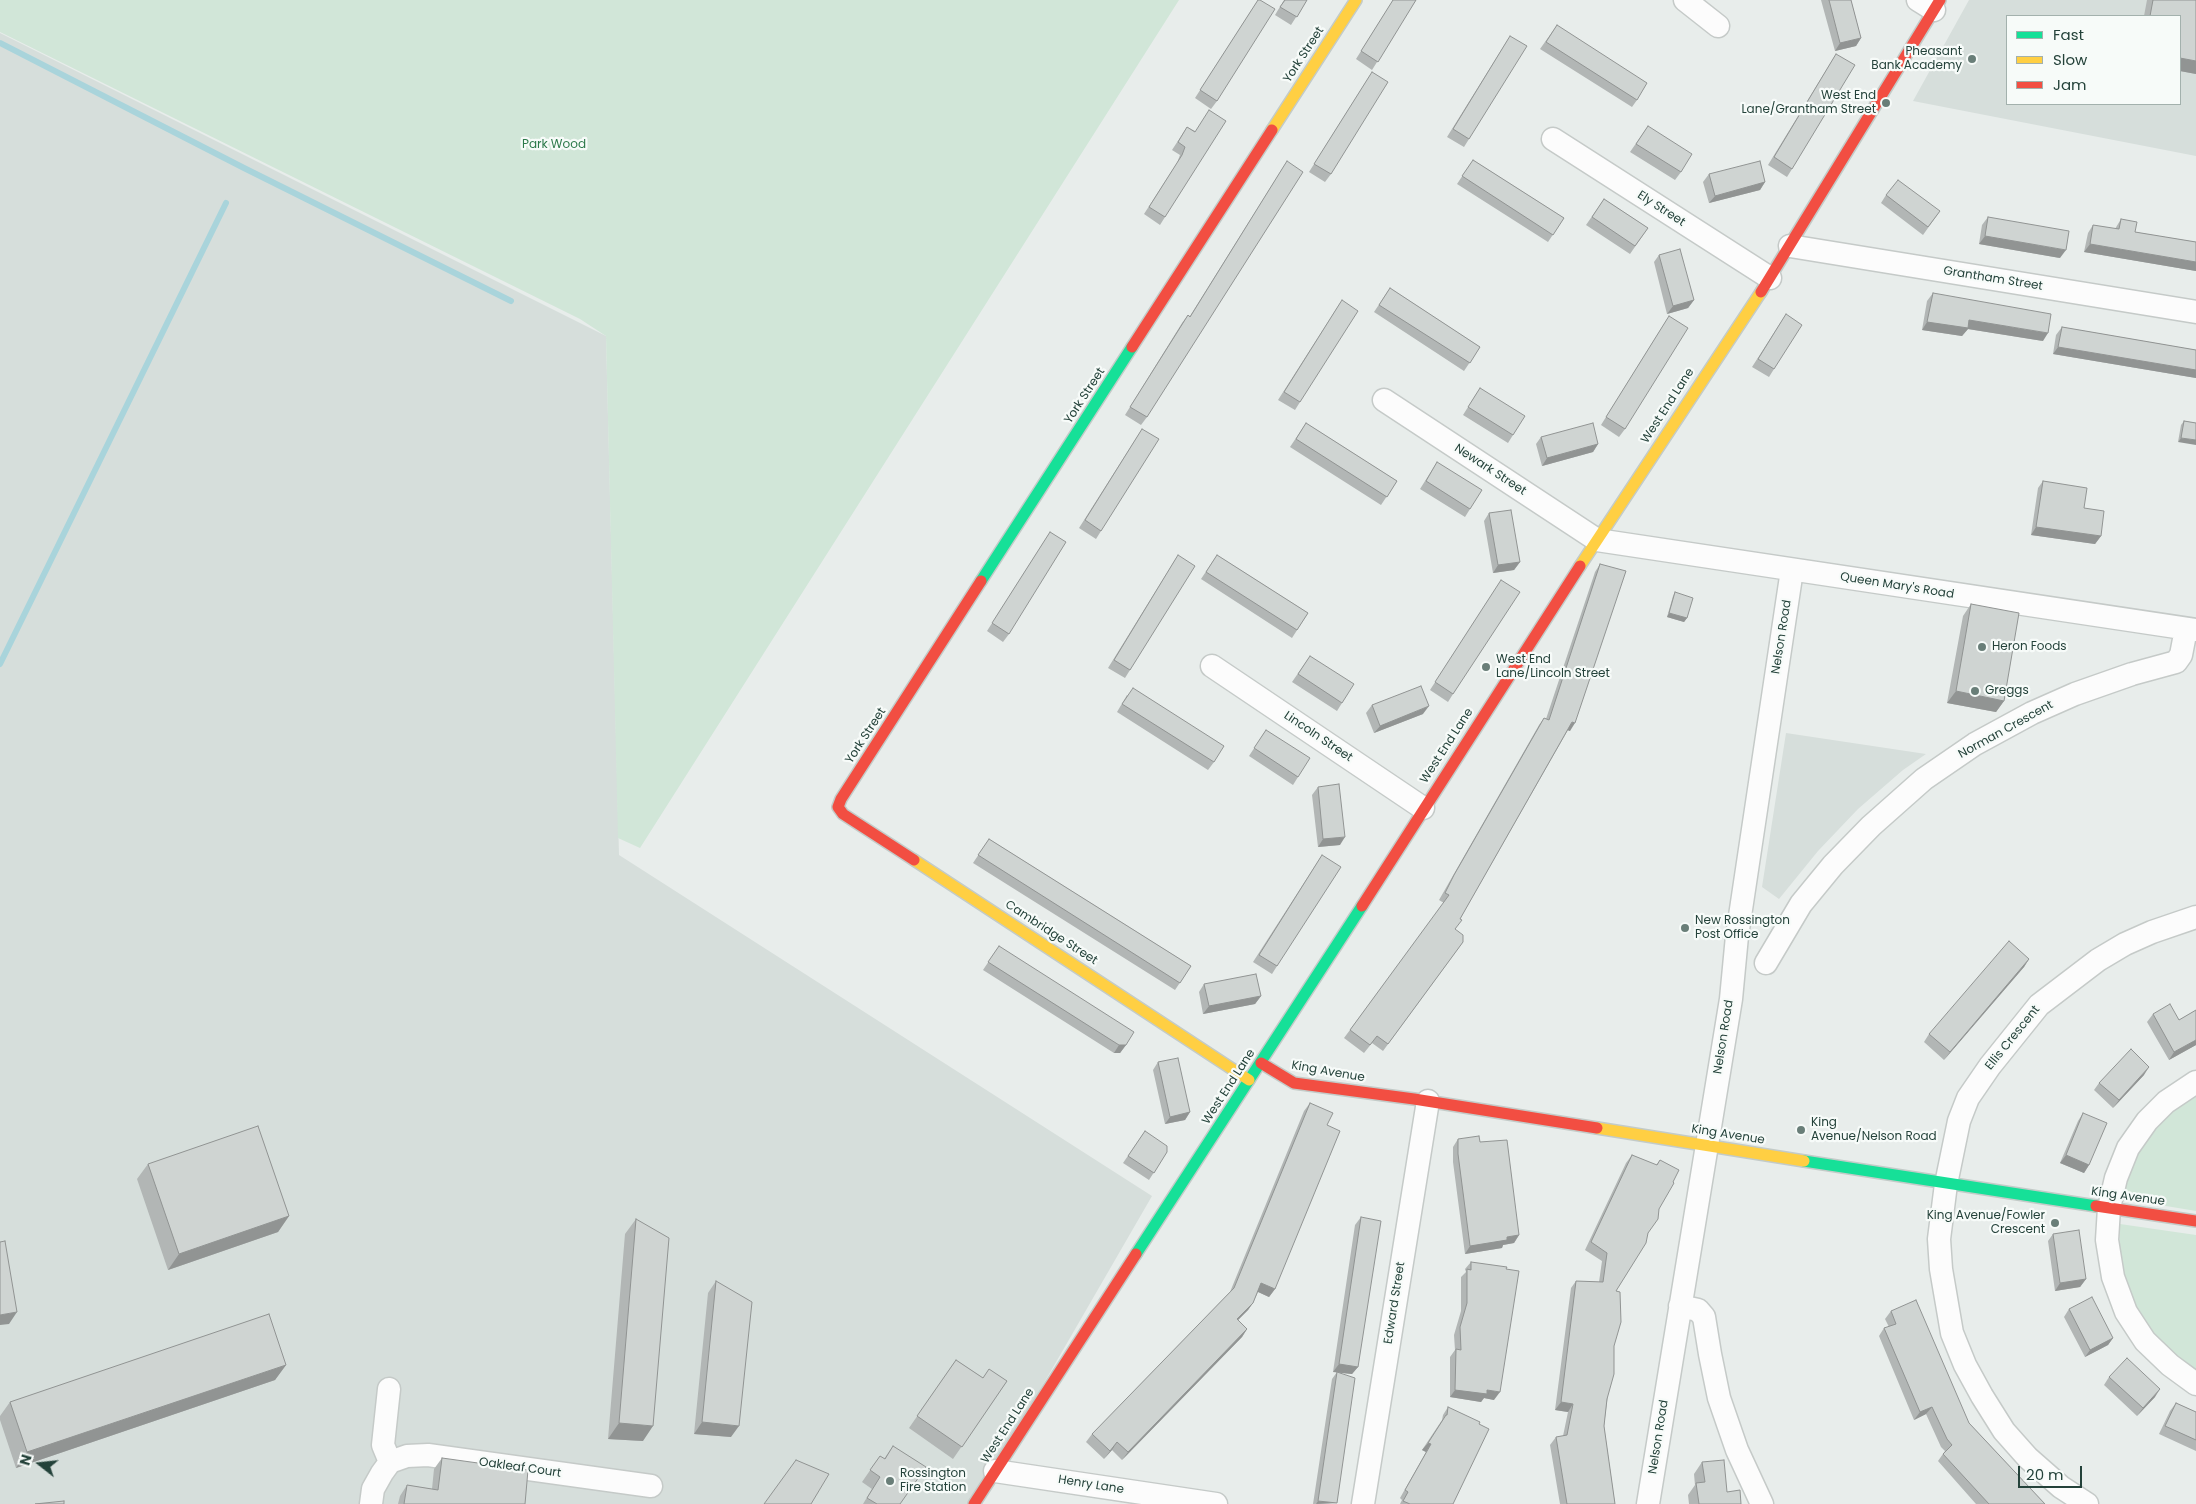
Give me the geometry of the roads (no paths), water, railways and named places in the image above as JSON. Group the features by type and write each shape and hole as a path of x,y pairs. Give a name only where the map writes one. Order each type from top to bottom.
{"street":[{"name":"York Street","path":"838,807 841,799 1356,0"},
{"path":"1684,0 1718,26"},
{"name":"West End Lane","path":"974,1504 1261,1063 1423,808 1597,540 1770,278 1931,3"},
{"name":"Ely Street","path":"1553,139 1770,278"},
{"name":"Grantham Street","path":"1790,246 2196,312"},
{"name":"Newark Street","path":"1384,400 1597,540"},
{"name":"Queen Mary's Road","path":"1597,540 2191,629"},
{"name":"Nelson Road","path":"1648,1504 1730,999 1737,936 1792,570"},
{"name":"Norman Crescent","path":"1766,963 1801,904 1832,865 1871,826 1924,779 1974,744 2032,713 2075,694 2132,674 2176,662 2182,655 2191,629"},
{"name":"Lincoln Street","path":"1212,666 1423,808"},
{"name":"Cambridge Street","path":"838,807 843,814 1250,1080"},
{"name":"Ellis Crescent","path":"2087,1504 2061,1487 2028,1458 2004,1430 1964,1365 1952,1332 1938,1239 1946,1184 1959,1121 1968,1098 1990,1066 2039,1005 2068,981 2118,948 2152,932 2196,917"},
{"name":"King Avenue","path":"1261,1063 1294,1083 1428,1101 1946,1184 2196,1221"},
{"path":"2196,1082 2166,1102 2147,1121 2128,1148 2116,1178 2109,1208 2108,1240 2113,1277 2126,1312 2145,1341 2170,1365 2196,1384"},
{"name":"Edward Street","path":"1363,1504 1428,1101"},
{"path":"1680,1306 1698,1310 1704,1317 1719,1398 1737,1450 1762,1504"},
{"path":"371,1504 373,1488 390,1462 383,1445 388,1389"},
{"name":"Oakleaf Court","path":"390,1462 407,1456 428,1455 651,1486"},
{"name":"Henry Lane","path":"995,1471 1216,1504"}],"waterway":[{"path":"0,43 244,168 511,301"},
{"path":"0,664 226,203"}],"place":[{"name":"Pheasant Bank Academy","path":"1972,59"},
{"name":"West End Lane/Grantham Street","path":"1886,103"},
{"name":"Heron Foods","path":"1982,647"},
{"name":"West End Lane/Lincoln Street","path":"1486,667"},
{"name":"Greggs","path":"1975,691"},
{"name":"New Rossington Post Office","path":"1685,928"},
{"name":"King Avenue/Nelson Road","path":"1801,1130"},
{"name":"King Avenue/Fowler Crescent","path":"2055,1223"},
{"name":"Rossington Fire Station","path":"890,1481"}],"park label":[{"name":"Park Wood","path":"554,145"}]}
